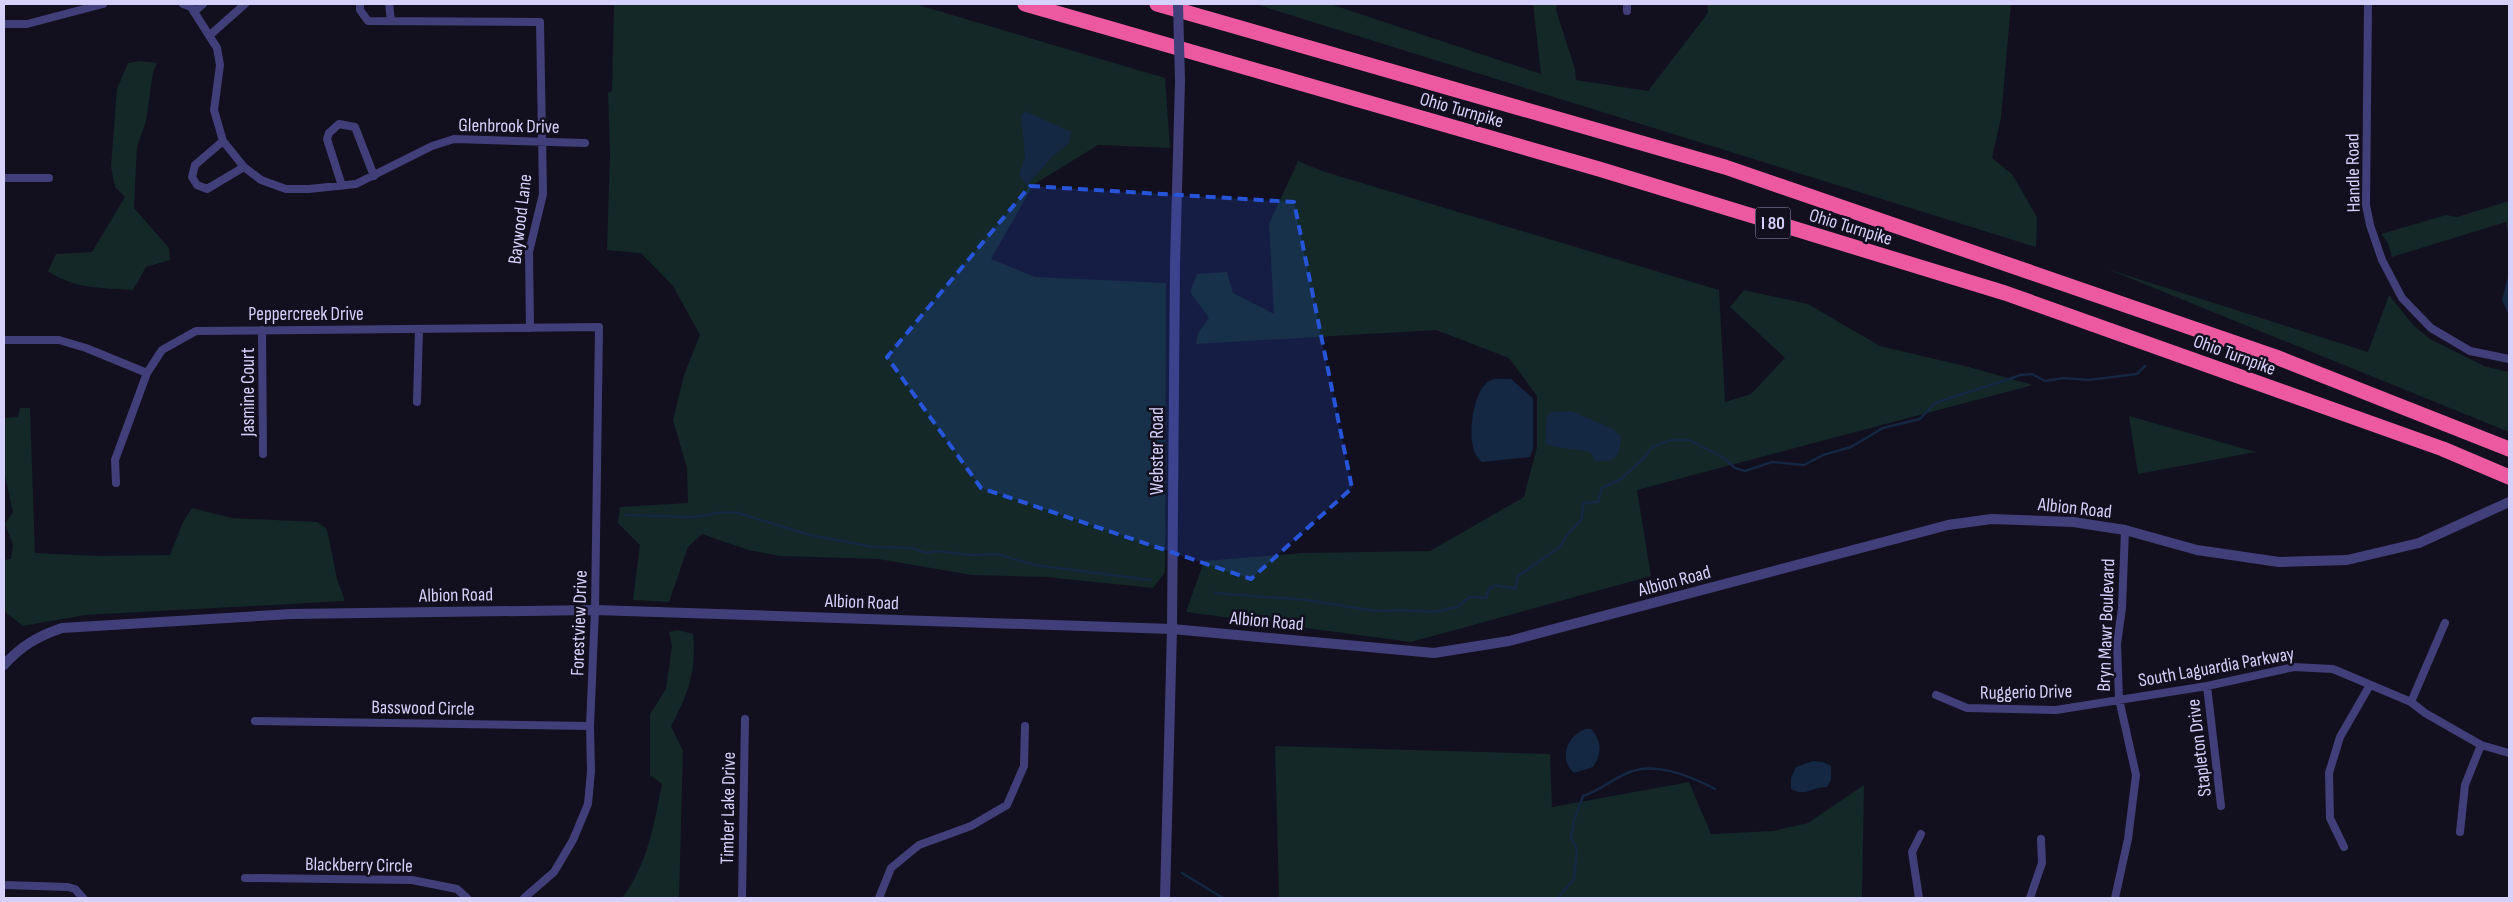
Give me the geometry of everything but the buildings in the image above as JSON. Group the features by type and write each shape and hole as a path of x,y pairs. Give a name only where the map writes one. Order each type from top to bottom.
{"highway":[{"name":"Ohio Turnpike","path":"1025,4 1599,169 2005,293 2443,449 2509,477"},
{"name":"Ohio Turnpike","path":"1156,4 1725,167 2276,358 2509,449"}],"street":[{"path":"4,24 27,24 103,4"},
{"name":"Glenbrook Drive","path":"183,4 191,7 217,48 220,64 214,110 223,142 244,167 261,180 286,188 308,189 356,184 432,146 454,139 585,143"},
{"path":"194,12 203,4"},
{"path":"210,35 245,4"},
{"name":"Baywood Lane","path":"360,4 360,10 368,21 540,22 543,194 529,252 530,328"},
{"path":"389,4 391,21"},
{"name":"Webster Road","path":"1165,898 1172,629 1175,272 1180,81 1178,4"},
{"name":"Handle Road","path":"2368,4 2366,205 2370,225 2382,260 2402,298 2432,328 2470,351 2509,359"},
{"path":"342,186 327,139 329,133 339,124 355,127 374,176"},
{"path":"223,142 195,166 192,177 196,185 207,189 214,187 244,167"},
{"path":"4,178 49,178"},
{"name":"Peppercreek Drive","path":"116,484 115,460 147,373 162,350 196,331 599,326"},
{"name":"Forestview Drive","path":"524,898 554,872 573,840 588,804 591,771 590,726 596,610 599,326"},
{"path":"417,402 419,329"},
{"name":"Jasmine Court","path":"262,330 263,454"},
{"path":"4,340 59,340 86,348 147,373"},
{"name":"Albion Road","path":"4,665 18,649 38,636 62,628 292,614 596,610 1172,629 1434,653 1509,641 1948,525 1991,519 2034,520 2125,530 2197,550 2279,562 2347,560 2420,543 2509,502"},
{"name":"Bryn Mawr Boulevard","path":"2116,898 2128,839 2136,776 2119,699 2117,644 2122,608 2125,530"},
{"path":"2411,702 2445,624"},
{"name":"South Laguardia Parkway","path":"2119,699 2207,686 2294,667 2333,669 2411,702 2425,713 2481,745 2509,753"},
{"path":"2344,848 2330,818 2329,773 2340,737 2370,685"},
{"name":"Stapleton Drive","path":"2207,686 2221,806"},
{"name":"Ruggerio Drive","path":"1936,695 1967,708 2056,710 2119,699"},
{"name":"Timber Lake Drive","path":"742,898 745,718"},
{"name":"Basswood Circle","path":"255,721 590,726"},
{"path":"879,898 891,868 919,845 971,826 1007,805 1024,766 1025,726"},
{"path":"2460,832 2465,785 2481,745"},
{"path":"1919,898 1912,852 1921,834"},
{"path":"2030,898 2042,862 2041,838"},
{"name":"Blackberry Circle","path":"245,878 412,880 457,889 468,898"},
{"path":"4,885 68,887 75,889 83,898"}],"highlighted area":[{"path":"1030,186 1294,202 1352,488 1251,579 981,488 887,357"}],"green space":[{"path":"614,4 915,4 1165,78 1170,148 1098,145 1033,185 991,259 1035,277 1166,283 1165,572 1153,588 1046,577 972,575 878,559 780,556 748,550 702,534 688,547 669,602 633,600 640,545 618,523 620,507 688,503 687,468 673,420 684,375 700,335 673,286 641,253 607,250 610,153 608,93 612,91"},
{"path":"1255,4 1330,4 1541,74 1533,4 1557,4 1556,10 1575,69 1576,80 1648,91 1708,13 1707,4 2011,4 2001,118 1992,158 2012,174 2037,217 2036,247"},
{"path":"140,61 157,63 153,73 146,121 137,147 134,208 169,248 170,260 146,267 133,290 99,288 68,281 48,271 56,254 92,252 125,197 115,187 111,167 117,89 128,63"},
{"path":"1298,161 1322,171 1719,290 1725,402 1751,394 1785,358 1730,307 1744,290 1808,304 1880,346 1969,367 2033,385 1637,490 1651,576 1411,642 1186,612 1204,561 1302,553 1430,551 1524,497 1537,447 1537,396 1509,358 1436,330 1196,344 1198,333 1209,318 1190,292 1197,274 1227,272 1233,293 1274,314 1269,224"},
{"path":"2509,201 2509,242 2506,222 2392,257 2388,243 2381,234 2446,215 2457,217"},
{"path":"2107,269 2368,352 2389,295 2414,326 2430,339 2484,366 2509,372 2509,432"},
{"path":"20,408 30,408 35,553 99,556 170,555 183,522 192,508 232,518 317,522 327,529 337,579 345,601 85,615 23,626 4,611 4,560 11,559 13,545 5,524 13,512 4,472 4,418 18,417"},
{"path":"2129,416 2256,452 2138,474"},
{"path":"678,630 693,634 694,647 690,682 671,726 683,751 679,898 622,898 631,886 644,858 656,814 662,784 650,775 650,714 666,689 672,646 669,632"},
{"path":"1275,746 1550,754 1552,807 1689,782 1711,834 1773,831 1808,823 1864,785 1862,898 1279,898"}],"water":[{"path":"1025,111 1071,132 1069,143 1052,157 1027,185 1019,176 1025,156 1021,116"},
{"path":"2509,272 2509,315 2502,300"},
{"path":"1511,379 1533,398 1533,449 1530,457 1482,462 1475,453 1472,436 1473,413 1476,402 1485,384 1491,380"},
{"path":"1571,411 1613,429 1621,437 1616,457 1608,461 1595,461 1590,452 1556,447 1545,443 1547,416 1551,412"},
{"path":"1585,729 1591,729 1595,733 1600,747 1598,757 1593,767 1574,773 1566,761 1567,748 1573,737"},
{"path":"1813,761 1823,762 1831,766 1831,780 1827,787 1805,792 1791,789 1791,778 1796,767"}],"waterway":[{"path":"1215,593 1306,600 1376,611 1434,612 1457,607 1470,597 1486,598 1489,589 1496,585 1515,589 1518,576 1560,547 1566,536 1582,519 1583,503 1598,502 1602,488 1621,479 1644,458 1652,447 1671,440 1689,440 1724,458 1735,468 1745,471 1772,462 1804,465 1823,455 1851,447 1883,428 1920,419 1935,403 2021,375 2032,374 2045,381 2064,378 2088,380 2137,374 2145,366"},
{"path":"625,515 693,517 725,512 738,513 810,535 874,547 912,548 926,553 937,551 971,555 997,554 1034,565 1151,580"},
{"path":"1558,898 1574,879 1577,849 1571,838 1574,820 1583,796 1625,774 1636,770 1648,769 1672,771 1715,789"},
{"path":"1182,873 1223,898"}]}
